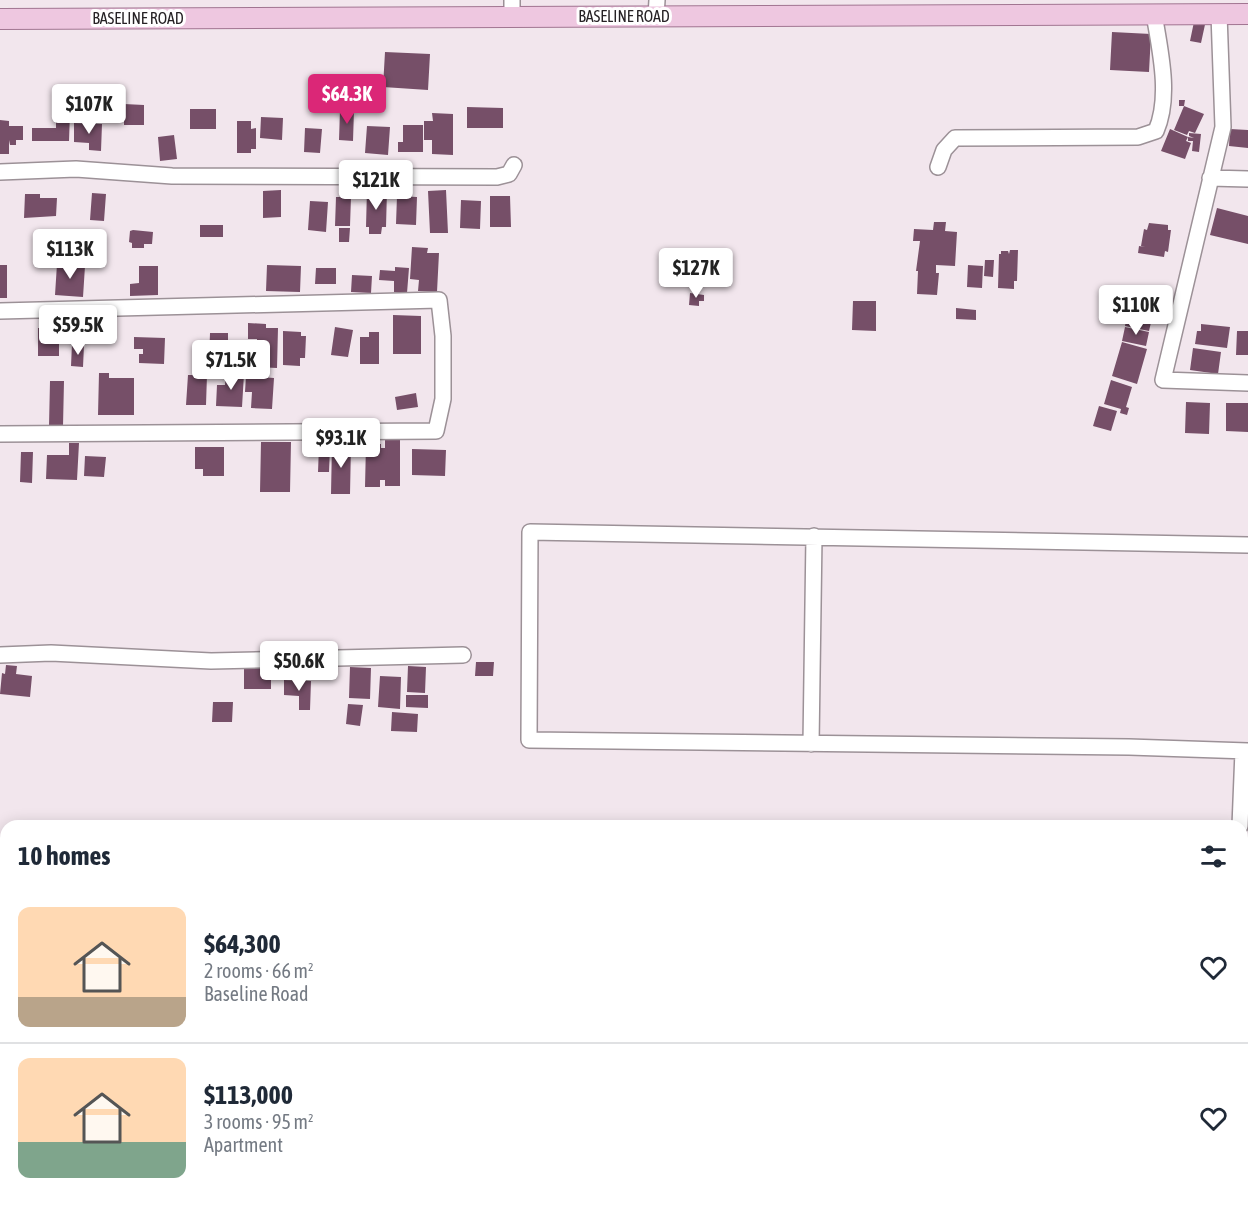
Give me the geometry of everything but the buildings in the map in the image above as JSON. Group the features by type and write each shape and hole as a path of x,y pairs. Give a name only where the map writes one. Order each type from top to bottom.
{"main road":[{"name":"BASELINE ROAD","path":"0,19 512,8 846,8 1248,14"}],"street":[{"path":"938,167 944,150 956,138 1138,137 1156,131 1162,117 1162,63 1154,14"},
{"path":"1219,14 1223,127 1163,380 1248,383"},
{"path":"0,171 76,169 171,176 497,177 509,174 514,165"},
{"path":"1210,178 1248,179"},
{"path":"0,311 439,300 443,336 443,399 436,431 0,434"},
{"path":"1240,820 1246,751 1129,747 529,740 530,532 1248,545"},
{"path":"811,744 814,536"},
{"path":"0,655 51,653 211,661 463,655"}]}
